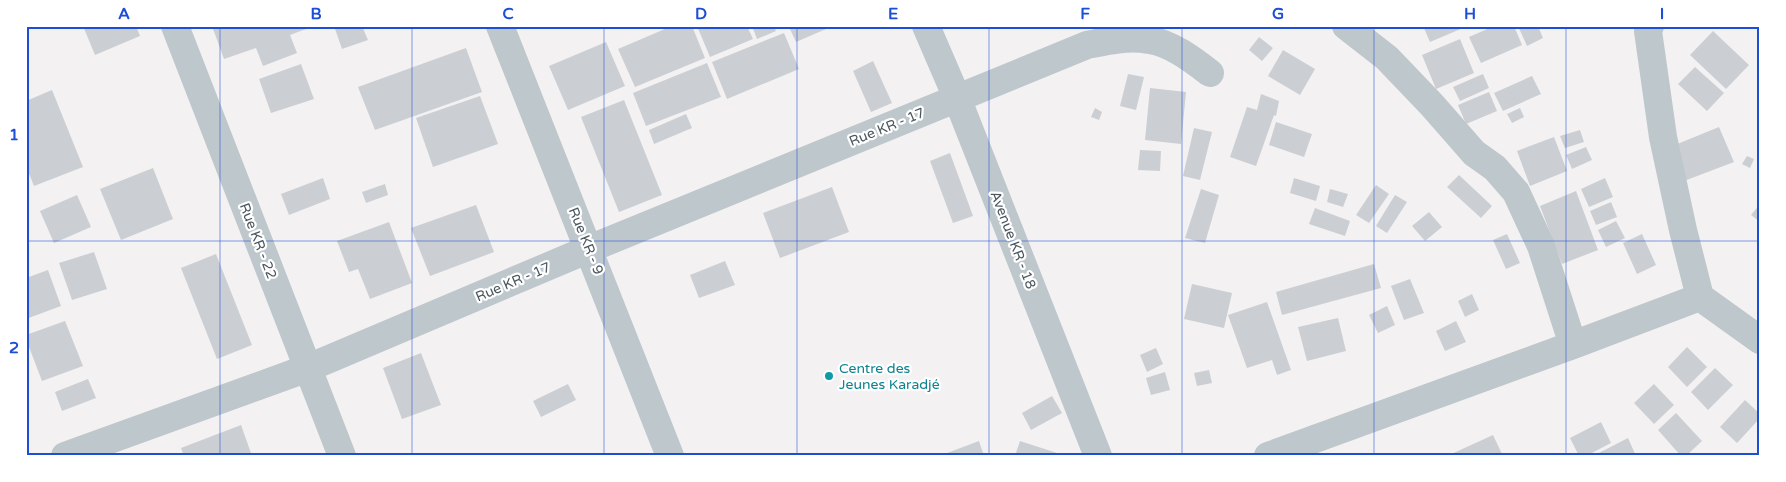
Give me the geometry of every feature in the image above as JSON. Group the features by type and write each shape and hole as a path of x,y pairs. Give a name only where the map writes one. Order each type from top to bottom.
{"street":[{"name":"Rue KR - 22","path":"174,26 342,456"},
{"name":"Rue KR - 9","path":"500,26 670,456"},
{"name":"Avenue KR - 18","path":"926,26 957,98 1098,456"},
{"path":"1346,26 1387,58 1474,153 1495,168 1516,192 1540,246 1573,345"},
{"path":"1650,26 1648,31 1663,137 1700,297 1760,340"},
{"name":"Rue KR - 17","path":"65,456 308,368 1087,45 1123,38 1150,40 1182,52 1210,73"},
{"path":"1268,456 1700,297"}],"building":[{"path":"83,26 136,26 140,36 95,55"},
{"path":"212,26 314,26 290,35 297,53 263,66 256,48 224,59"},
{"path":"334,26 362,26 368,40 342,49"},
{"path":"672,26 692,26 705,58 635,87 618,49"},
{"path":"697,26 747,26 753,39 710,57"},
{"path":"752,26 774,26 776,31 757,39"},
{"path":"797,26 833,26 796,42 790,29"},
{"path":"1423,26 1462,26 1463,28 1430,42"},
{"path":"1494,26 1514,26 1522,45 1481,63 1469,37"},
{"path":"1518,26 1538,26 1543,38 1527,46"},
{"path":"1713,31 1749,65 1726,89 1690,55"},
{"path":"784,33 799,69 727,99 712,62"},
{"path":"1259,37 1273,48 1262,61 1249,50"},
{"path":"1460,39 1474,73 1436,89 1422,55"},
{"path":"606,42 625,86 568,110 549,66"},
{"path":"466,48 482,92 375,130 358,87"},
{"path":"1283,50 1315,69 1300,95 1268,76"},
{"path":"873,61 892,103 871,112 853,71"},
{"path":"707,63 721,97 646,126 633,93"},
{"path":"301,64 314,99 271,113 259,79"},
{"path":"1695,67 1724,93 1707,111 1678,84"},
{"path":"1128,74 1144,77 1136,110 1120,106"},
{"path":"1483,74 1489,88 1460,101 1453,87"},
{"path":"1532,76 1541,94 1503,111 1494,93"},
{"path":"1150,88 1186,92 1181,144 1145,140"},
{"path":"52,90 83,167 34,186 26,166 26,101"},
{"path":"1489,92 1497,111 1466,124 1458,105"},
{"path":"1261,94 1279,101 1276,116 1274,115 1256,166 1230,157 1247,107 1257,110"},
{"path":"480,96 498,144 433,167 416,118"},
{"path":"624,100 662,195 619,212 581,117"},
{"path":"1095,108 1102,112 1099,120 1091,117"},
{"path":"1520,108 1524,117 1512,123 1507,114"},
{"path":"686,114 692,128 654,144 649,130"},
{"path":"1276,122 1312,134 1304,157 1269,145"},
{"path":"1719,127 1734,162 1684,181 1670,147"},
{"path":"1194,128 1212,132 1200,180 1183,176"},
{"path":"1580,130 1584,142 1565,148 1560,136"},
{"path":"1554,137 1567,171 1530,186 1517,151"},
{"path":"1586,147 1592,160 1572,169 1566,155"},
{"path":"1140,150 1161,151 1160,171 1138,170"},
{"path":"950,153 973,216 953,223 930,161"},
{"path":"1747,156 1754,159 1750,168 1742,164"},
{"path":"153,168 173,219 121,240 100,189"},
{"path":"1459,175 1492,206 1481,218 1447,187"},
{"path":"323,178 330,199 289,215 281,194"},
{"path":"1294,178 1320,186 1316,201 1290,193"},
{"path":"1605,178 1613,197 1589,207 1581,189"},
{"path":"385,184 388,195 366,203 362,192"},
{"path":"1376,185 1389,194 1369,223 1356,215"},
{"path":"832,187 849,232 780,258 763,213"},
{"path":"1201,189 1219,195 1205,243 1185,238"},
{"path":"1330,189 1348,194 1343,207 1327,202"},
{"path":"1576,191 1598,250 1562,264 1540,206"},
{"path":"77,195 91,227 54,243 40,211"},
{"path":"1395,195 1407,202 1387,233 1376,226"},
{"path":"1611,202 1617,217 1596,225 1590,211"},
{"path":"1760,204 1760,222 1751,215"},
{"path":"476,205 494,252 430,276 411,228"},
{"path":"1315,208 1350,221 1345,236 1309,224"},
{"path":"1429,212 1442,227 1425,241 1412,226"},
{"path":"1616,221 1625,238 1606,247 1598,230"},
{"path":"389,222 412,283 370,299 358,269 349,272 337,241"},
{"path":"1507,234 1520,263 1506,269 1493,240"},
{"path":"1642,234 1656,265 1637,274 1623,243"},
{"path":"94,252 107,289 72,300 59,263"},
{"path":"216,254 252,345 217,359 181,268"},
{"path":"725,261 735,285 699,298 690,275"},
{"path":"1374,264 1381,288 1282,315 1276,292"},
{"path":"48,270 61,306 26,319 26,278"},
{"path":"1410,279 1424,313 1404,320 1391,286"},
{"path":"1192,284 1232,293 1224,328 1184,319"},
{"path":"1472,294 1479,310 1465,317 1458,301"},
{"path":"1267,302 1291,370 1277,375 1272,360 1247,368 1228,315"},
{"path":"1387,306 1395,325 1378,333 1369,315"},
{"path":"1338,318 1346,351 1307,361 1298,327"},
{"path":"65,321 83,366 42,381 26,335"},
{"path":"1456,321 1466,342 1445,351 1436,331"},
{"path":"1687,347 1707,367 1687,387 1668,367"},
{"path":"1156,348 1163,364 1147,372 1140,355"},
{"path":"421,353 441,405 402,419 383,368"},
{"path":"1715,368 1733,385 1708,410 1691,392"},
{"path":"1209,370 1212,383 1197,386 1194,373"},
{"path":"1165,372 1170,390 1151,395 1146,378"},
{"path":"88,379 96,398 62,411 55,392"},
{"path":"568,384 576,400 541,417 533,401"},
{"path":"1654,384 1674,405 1654,424 1634,403"},
{"path":"1052,396 1062,413 1031,430 1022,413"},
{"path":"1745,400 1760,414 1760,418 1737,443 1720,427"},
{"path":"1676,413 1702,441 1686,456 1681,456 1658,430"},
{"path":"1601,422 1611,443 1586,456 1579,456 1570,438"},
{"path":"241,425 252,456 184,456 181,448"},
{"path":"1493,435 1503,456 1447,456"},
{"path":"1628,438 1636,456 1593,456"},
{"path":"979,441 984,456 939,456"},
{"path":"1020,441 1057,453 1056,456 1015,456"}],"place":[{"name":"Centre des Jeunes Karadjé","path":"829,376"}]}
